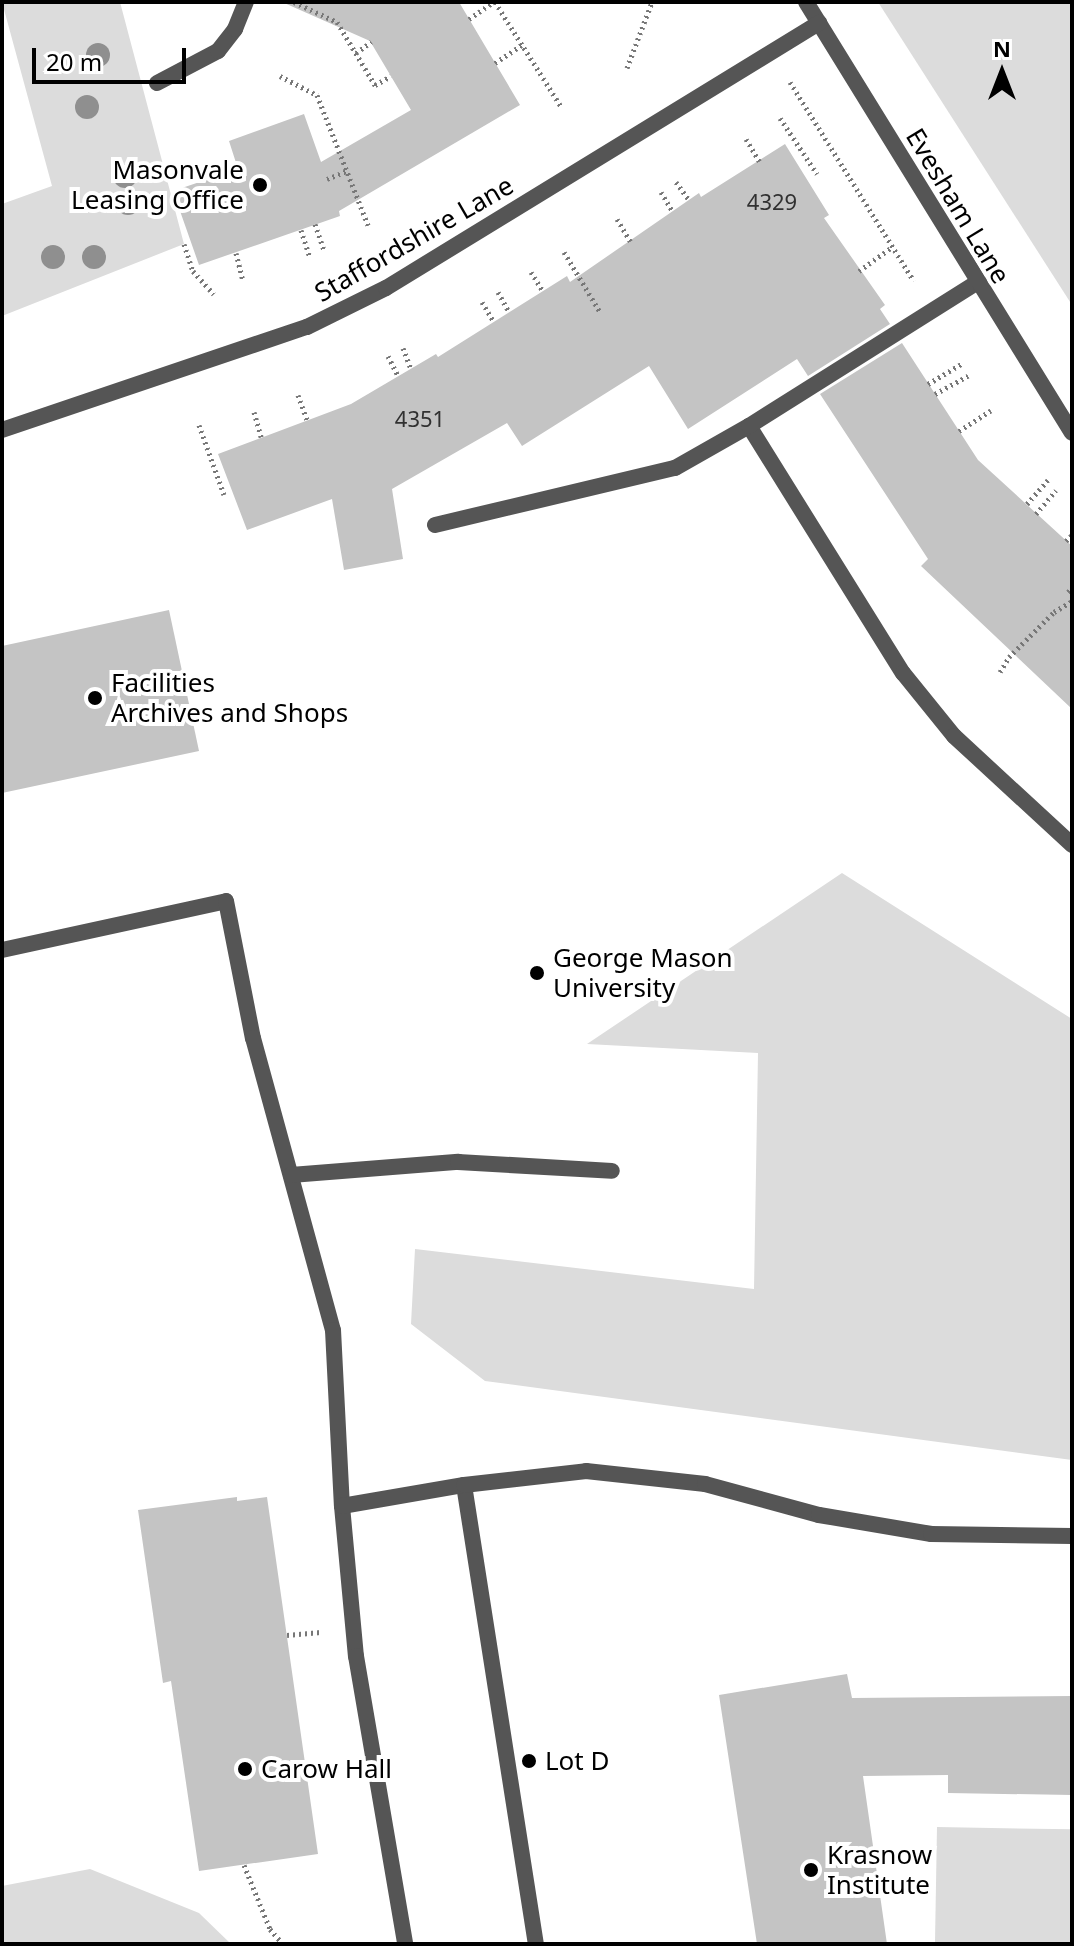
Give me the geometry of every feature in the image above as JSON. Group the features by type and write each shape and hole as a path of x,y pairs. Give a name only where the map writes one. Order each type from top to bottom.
{"street":[{"path":"157,83 218,51 235,29 246,2"},
{"name":"Evesham Lane","path":"806,2 976,283 1072,433"},
{"name":"Staffordshire Lane","path":"2,430 307,327 334,314 386,288 819,23"},
{"path":"435,525 675,468 749,426 976,283"},
{"path":"749,426 903,673 954,736 1072,845"},
{"path":"2,950 226,901 253,1038 333,1330 342,1506 356,1656 405,1944"},
{"path":"291,1175 458,1162 612,1171"},
{"path":"342,1506 464,1485 586,1471 705,1484 819,1515 931,1534 1072,1536"},
{"path":"464,1485 536,1944"}],"path":[{"path":"294,2 337,22 375,85 391,76"},
{"path":"469,19 494,2 562,108"},
{"path":"627,68 652,2"},
{"path":"356,53 371,42"},
{"path":"495,63 522,45"},
{"path":"785,75 919,289"},
{"path":"280,76 317,95 368,225"},
{"path":"780,118 817,174"},
{"path":"746,139 759,161"},
{"path":"327,179 347,171"},
{"path":"676,182 689,200"},
{"path":"661,192 673,212"},
{"path":"617,219 630,241"},
{"path":"315,224 324,250"},
{"path":"301,230 310,257"},
{"path":"184,244 193,271 214,294"},
{"path":"859,271 892,247"},
{"path":"564,252 600,312"},
{"path":"236,253 243,281"},
{"path":"531,272 543,291"},
{"path":"498,292 509,312"},
{"path":"482,302 494,322"},
{"path":"403,348 411,369"},
{"path":"388,356 398,376"},
{"path":"928,384 961,364"},
{"path":"935,394 968,376"},
{"path":"298,395 307,420"},
{"path":"959,431 991,410"},
{"path":"254,412 261,437"},
{"path":"199,425 224,495"},
{"path":"1027,504 1048,480"},
{"path":"1036,514 1056,490"},
{"path":"1066,541 1072,535"},
{"path":"1000,672 1009,657 1054,612 1072,601"},
{"path":"244,1865 270,1929 283,1944"}],"shaded area":[{"path":"2,2 120,2 184,244 2,316 2,204 52,186"},
{"path":"878,2 1072,2 1072,305"},
{"path":"842,873 1072,1019 1072,1460 485,1381 411,1324 415,1249 754,1289 758,1053 587,1044"},
{"path":"937,1827 1072,1829 1070,1944 935,1944"},
{"path":"90,1869 199,1913 231,1944 2,1944 2,1886"}],"building":[{"path":"282,2 459,2 520,105 339,211 340,216 199,265 173,191 238,169 229,141 304,114 321,162 411,110 370,41"},
{"path":"785,144 829,215 824,218 885,305 880,309 890,324 808,376 797,359 688,429 649,366 522,446 507,423 392,489 403,559 344,570 332,499 247,530 218,454 351,404 436,354 438,357 567,276 570,282 699,193 701,197"},
{"path":"902,343 978,460 1072,546 1072,709 921,566 928,559 820,394"},
{"name":"Facilities Archives and Shops","path":"169,610 199,751 2,793 2,646"},
{"name":"Carow Hall","path":"237,1497 237,1501 267,1497 318,1854 199,1871 171,1681 163,1683 138,1510"},
{"name":"Krasnow Institute","path":"847,1674 852,1698 1072,1696 1072,1795 948,1793 948,1775 863,1776 887,1944 757,1944 719,1695"}],"place":[{"name":"Masonvale Leasing Office","path":"260,185"},
{"name":"Facilities Archives and Shops","path":"95,698"},
{"name":"George Mason University","path":"537,973"},
{"name":"Lot D","path":"529,1761"},
{"name":"Carow Hall","path":"245,1769"},
{"name":"Krasnow Institute","path":"811,1870"}]}
